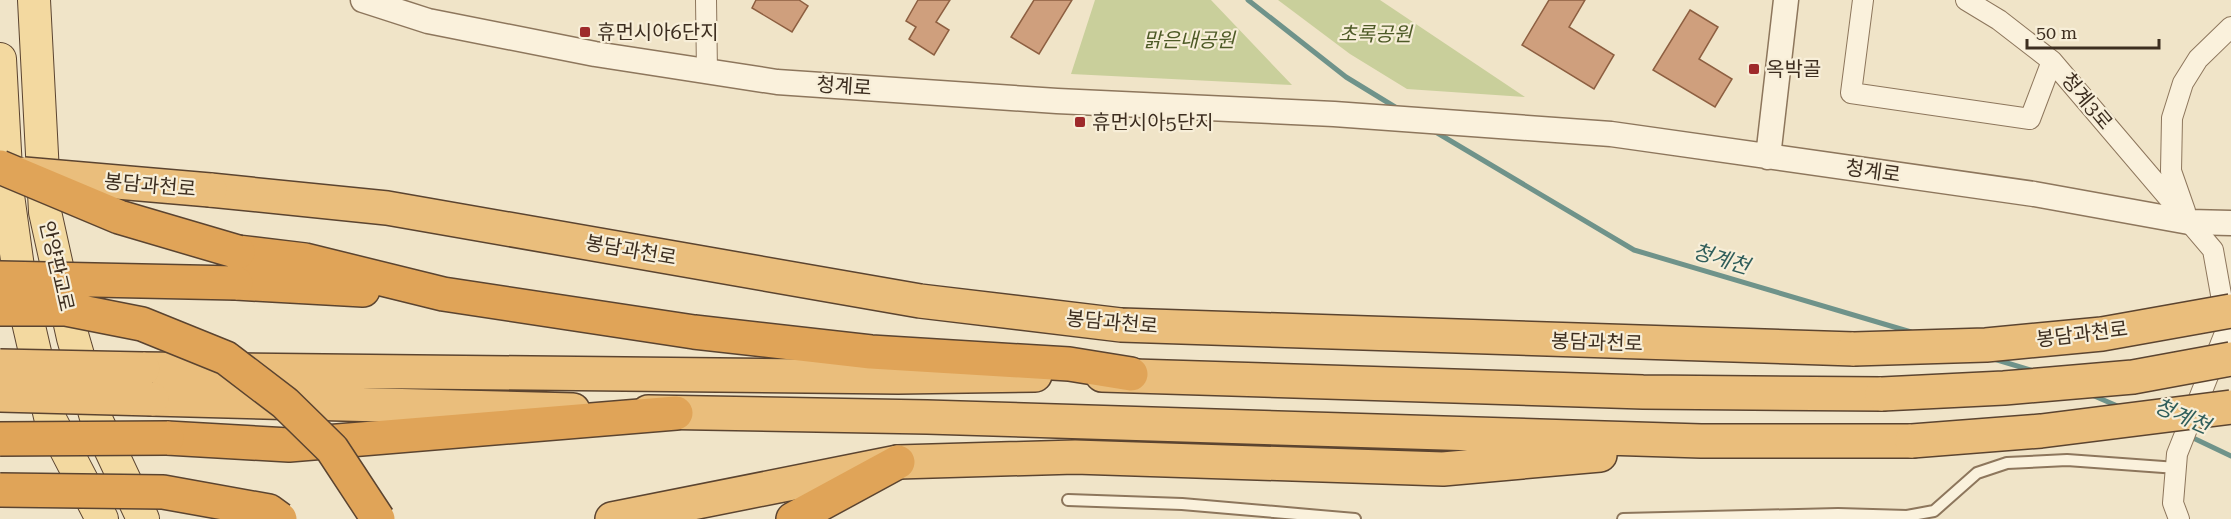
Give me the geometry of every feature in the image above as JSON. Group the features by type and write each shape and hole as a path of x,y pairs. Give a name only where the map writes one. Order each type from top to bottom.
{"highway":[{"name":"봉담과천로","path":"2,179 210,190 387,207 920,301 1121,326 1854,349 1986,345 2102,334 2230,333"},
{"path":"2,179 119,217 237,267"},
{"path":"0,279 237,267 443,294 694,332 871,352 1069,364 1131,374"},
{"path":"0,309 66,309 142,324 226,358 285,403 332,449 378,519"},
{"path":"0,396 147,384 1131,374 1643,392 1882,394 2004,388 2133,376 2230,333"},
{"path":"0,366 147,384 676,412 927,417 1701,441 1912,441 2041,431 2231,407"},
{"path":"0,439 167,438 289,446 676,412"},
{"path":"612,519 898,462 1075,457 1443,469 1574,459 1701,441"},
{"path":"793,519 898,462"},
{"path":"0,490 163,492 269,512 280,519"}],"main road":[{"name":"안양판교로","path":"34,0 45,212 73,338 97,421 143,519"},
{"name":"안양판교로","path":"0,58 2,179 22,296 51,421 102,519"}],"street":[{"name":"청계로","path":"363,0 428,21 595,54 777,82 1034,99 1334,114 1611,134 2034,194 2189,222 2231,224"},
{"path":"706,0 707,72"},
{"path":"1768,157 1786,0"},
{"path":"1863,0 1851,93 2030,118 2052,61"},
{"name":"청계3로","path":"1966,0 1999,20 2052,61 2213,250 2230,333"},
{"path":"2189,222 2171,171 2172,118 2183,83 2198,59 2231,27"},
{"path":"2179,519 2173,503 2177,461 2230,333"}],"lane":[{"path":"1623,519 1838,514 1907,516 1934,511 1977,473 2007,463 2094,460 2177,461"},
{"path":"1068,500 1182,504 1355,519"}],"green space":[{"name":"맑은내공원","path":"1095,0 1211,0 1292,85 1071,74"},
{"name":"초록공원","path":"1278,0 1380,0 1525,97 1407,89 1350,54"}],"building":[{"path":"756,0 799,0 808,6 792,32 752,8"},
{"path":"918,0 950,0 936,22 949,30 934,55 909,39 916,27 906,21"},
{"path":"1034,0 1072,0 1039,54 1011,37"},
{"path":"1549,0 1585,0 1569,27 1614,55 1594,89 1522,45"},
{"path":"1690,10 1718,27 1699,59 1732,79 1715,107 1653,70"}],"waterway":[{"name":"청계천","path":"1248,0 1346,77 1400,110"},
{"name":"청계천","path":"1434,131 1634,250 1911,332"},
{"name":"청계천","path":"1994,359 2034,371"},
{"name":"청계천","path":"2092,395 2122,408"},
{"name":"청계천","path":"2189,436 2231,456"}],"place":[{"name":"휴먼시아6단지","path":"585,32"},
{"name":"옥박골","path":"1754,69"},
{"name":"휴먼시아5단지","path":"1080,122"}]}
